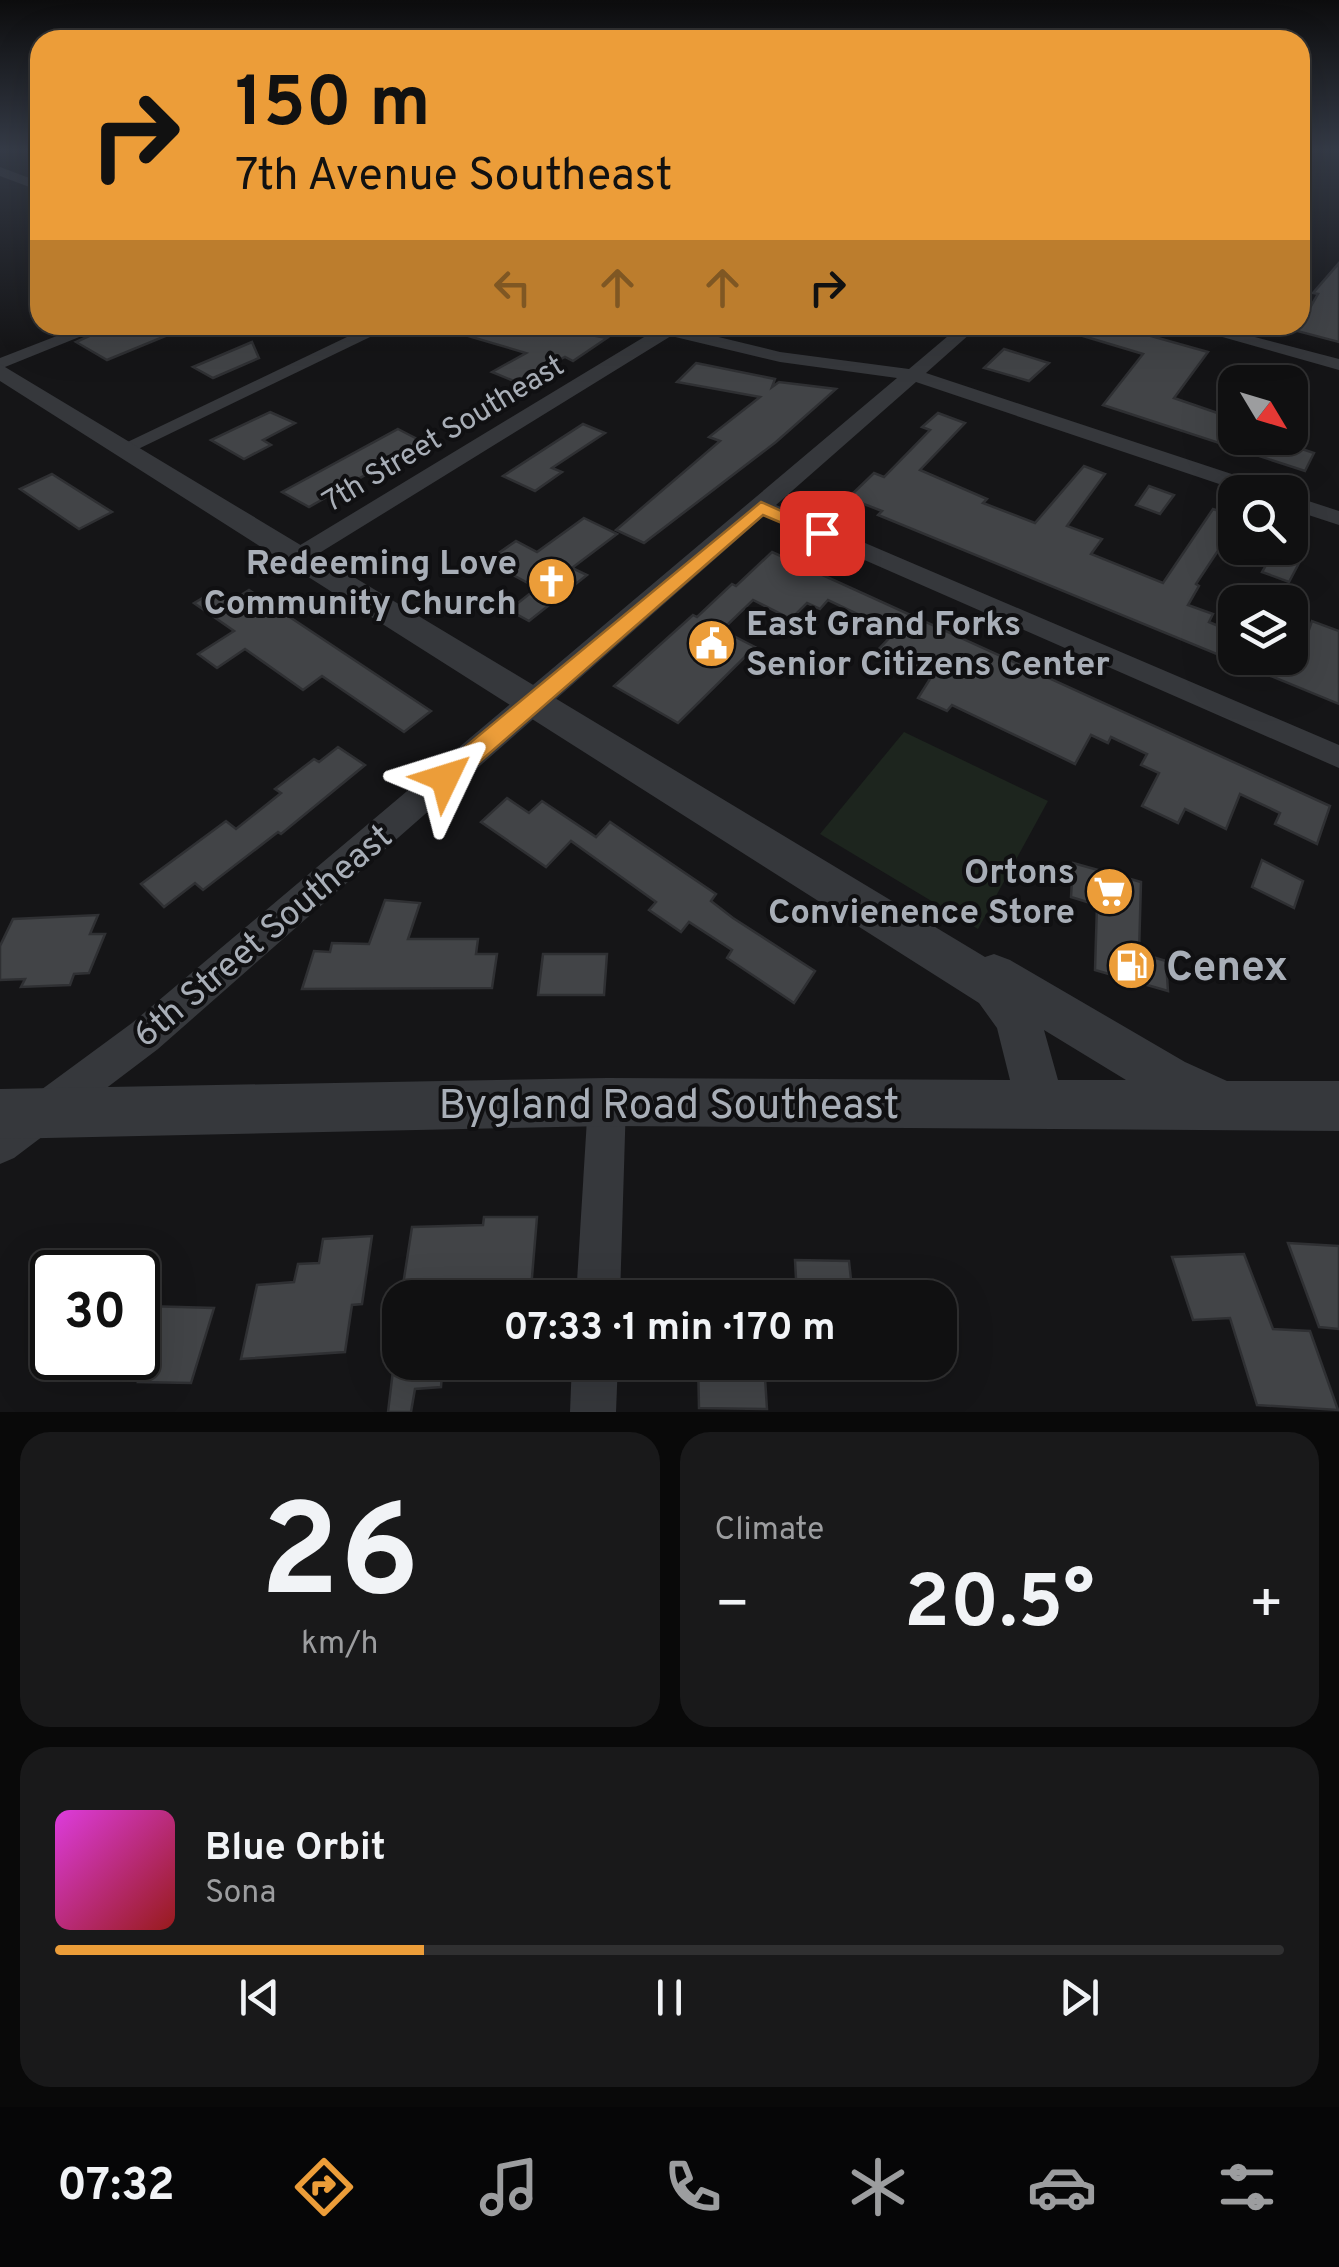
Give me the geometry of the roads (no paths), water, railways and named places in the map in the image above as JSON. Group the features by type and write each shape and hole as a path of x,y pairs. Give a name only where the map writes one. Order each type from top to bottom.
{"street":[{"path":"0,367 76,335"},
{"path":"125,448 365,335"},
{"name":"7th Street Southeast","path":"300,555 647,335"},
{"path":"687,335 780,357 913,375 1218,477"},
{"name":"6th Street Southeast","path":"0,1144 23,1113 145,1036 959,335"},
{"path":"1226,335 1339,366"},
{"path":"0,367 995,988 1012,1005 1039,1102"},
{"path":"761,507 1339,756"},
{"path":"1308,508 1339,518"},
{"path":"917,936 1028,992 1168,1079 1230,1105"},
{"path":"599,1280 607,1102"},
{"name":"Bygland Road Southeast","path":"23,1113 607,1102 1339,1106"},
{"path":"593,1412 594,1380"}],"place":[{"name":"Redeeming Love Community Church","path":"552,582"},
{"name":"East Grand Forks Senior Citizens Center","path":"711,643"},
{"name":"Ortons Convienence Store","path":"1110,891"},
{"name":"Cenex","path":"1131,965"}]}
